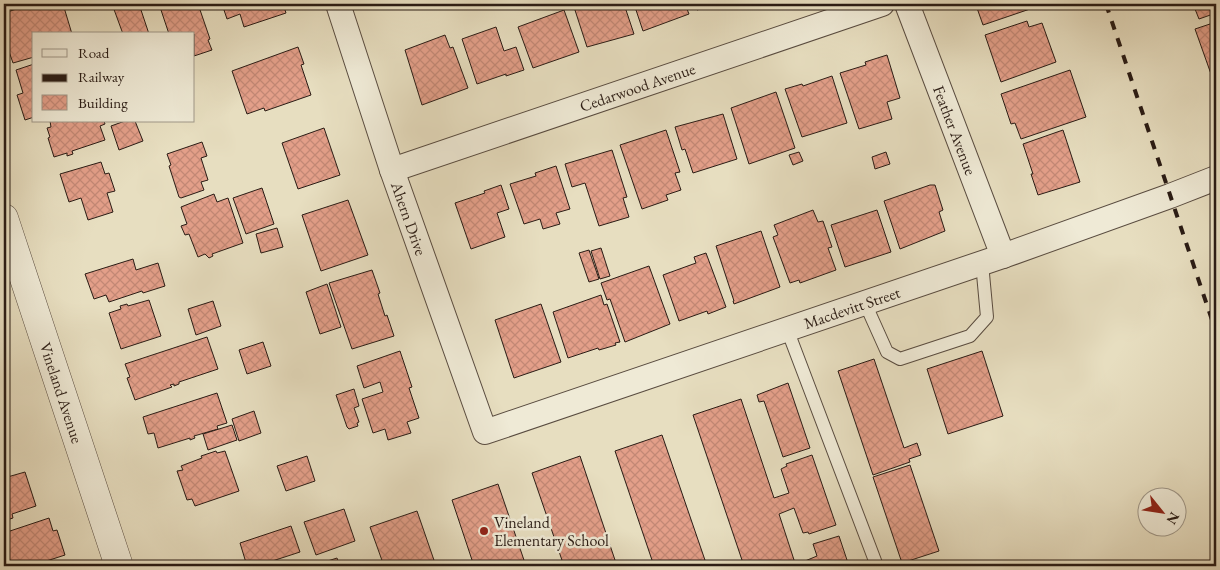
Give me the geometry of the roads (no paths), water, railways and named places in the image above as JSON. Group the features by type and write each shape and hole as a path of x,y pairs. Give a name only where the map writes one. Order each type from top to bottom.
{"street":[{"name":"Ahern Drive","path":"338,4 392,170 485,432"},
{"name":"Cedarwood Avenue","path":"392,170 882,4"},
{"name":"Feather Avenue","path":"907,4 992,260"},
{"name":"Macdevitt Street","path":"485,432 992,260 1216,178"},
{"name":"Vineland Avenue","path":"4,218 119,566"}],"lane":[{"path":"865,303 887,352 900,359 970,336 987,317 992,260"},
{"path":"787,329 877,566"}],"railway":[{"path":"1106,4 1216,332"}],"place":[{"name":"Vineland Elementary School","path":"484,531"}]}
